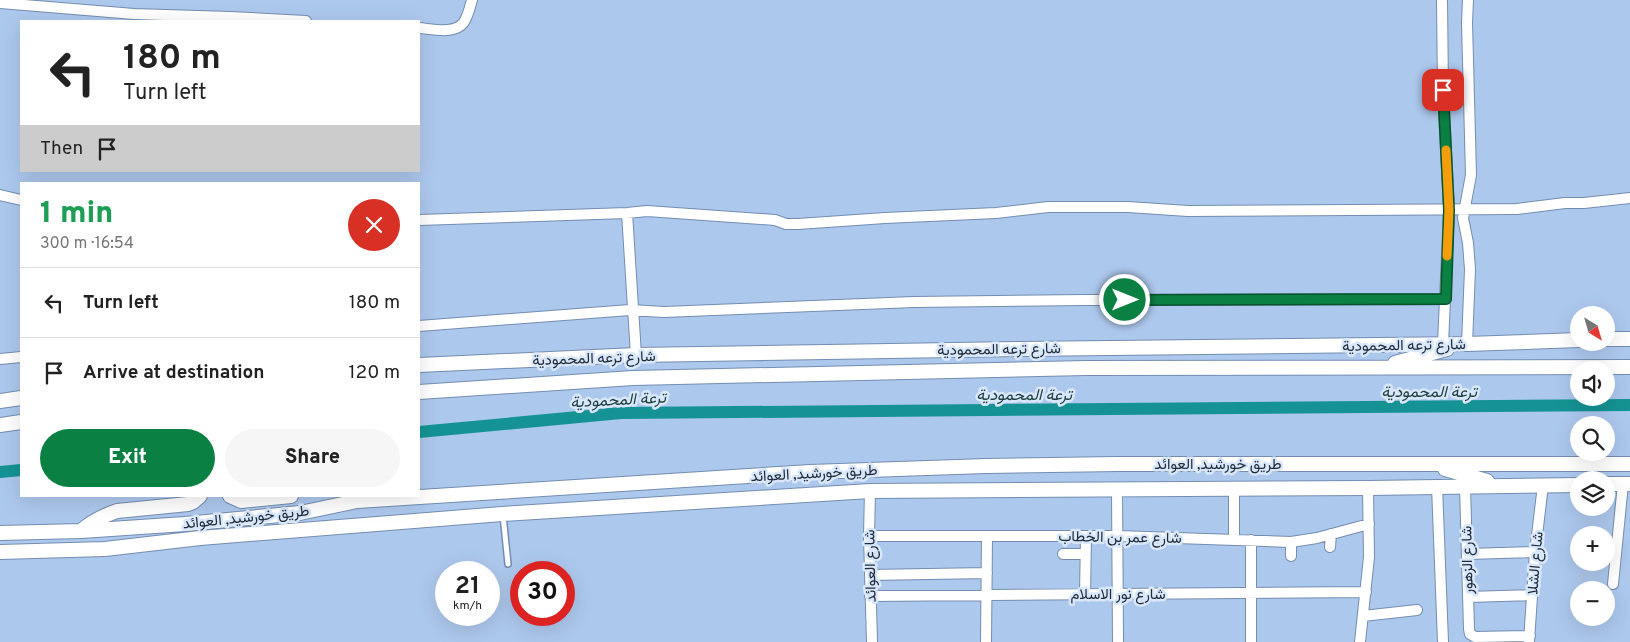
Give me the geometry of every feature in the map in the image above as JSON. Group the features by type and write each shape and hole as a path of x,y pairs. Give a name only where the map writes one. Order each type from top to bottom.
{"main road":[{"path":"1615,339 1630,339"},
{"name":"شارع ترعه المحمودية","path":"420,365 636,356 1467,344 1570,340"},
{"path":"1374,368 1467,344"},
{"path":"420,392 652,378 1077,369 1630,367"},
{"path":"0,401 20,398"},
{"path":"0,424 20,422"},
{"name":"طريق خورشيد, العوائد","path":"420,495 810,472 986,466 1118,464 1630,464"},
{"path":"1430,464 1501,485"},
{"name":"طريق خورشيد, العوائد","path":"0,552 104,549 200,538 502,514 713,502 870,490 1234,489 1570,485"},
{"path":"81,531 98,518 117,511 188,504 199,497"},
{"path":"232,497 241,501 281,497"},
{"name":"طريق خورشيد, العوائد","path":"0,533 81,531 185,524 300,513 353,499 387,497"}],"street":[{"path":"420,28 449,30 459,27 465,20 472,0"},
{"path":"1442,0 1443,90 1449,210 1443,344"},
{"path":"1467,344 1470,269 1468,243 1463,218 1470,175 1468,0"},
{"path":"0,3 134,14 287,20"},
{"path":"0,195 20,200"},
{"path":"420,220 657,212 775,220 786,224 798,224 996,213 1048,208 1128,207 1188,211 1517,209 1630,198"},
{"path":"627,213 636,356"},
{"path":"420,326 634,310 664,312 914,302 1446,299"},
{"path":"0,359 20,357"},
{"path":"1613,581 1626,484"},
{"name":"شارع الشلا","path":"1529,639 1535,552 1543,485"},
{"path":"1436,486 1443,642"},
{"name":"شارع الزهور","path":"1465,486 1470,634 1475,637 1529,639"},
{"path":"1360,642 1369,557 1368,488"},
{"path":"1118,489 1118,642"},
{"path":"1234,489 1234,540"},
{"name":"شارع العوائد","path":"870,490 869,536 872,642"},
{"name":"شارع عمر بن الخطاب","path":"869,536 1118,536 1291,542 1369,524"},
{"path":"1330,548 1331,534"},
{"path":"986,642 987,536"},
{"path":"1085,594 1086,536"},
{"path":"1250,642 1251,540"},
{"path":"1291,542 1291,556"},
{"path":"1467,554 1535,552"},
{"path":"1063,554 1086,554"},
{"path":"870,575 987,573"},
{"name":"شارع نور الاسلام","path":"870,596 1366,592"},
{"path":"1468,597 1532,595"},
{"path":"1363,616 1417,610"}],"lane":[{"path":"502,514 508,564"}],"waterway":[{"name":"ترعة المحمودية","path":"420,432 621,413 1630,405"},
{"name":"ترعة المحمودية","path":"0,472 20,470"}],"slow traffic":[{"path":"1446,150 1449,210 1447,256"}],"route":[{"path":"1125,300 1338,301 1446,299 1449,210 1443,90"}]}
